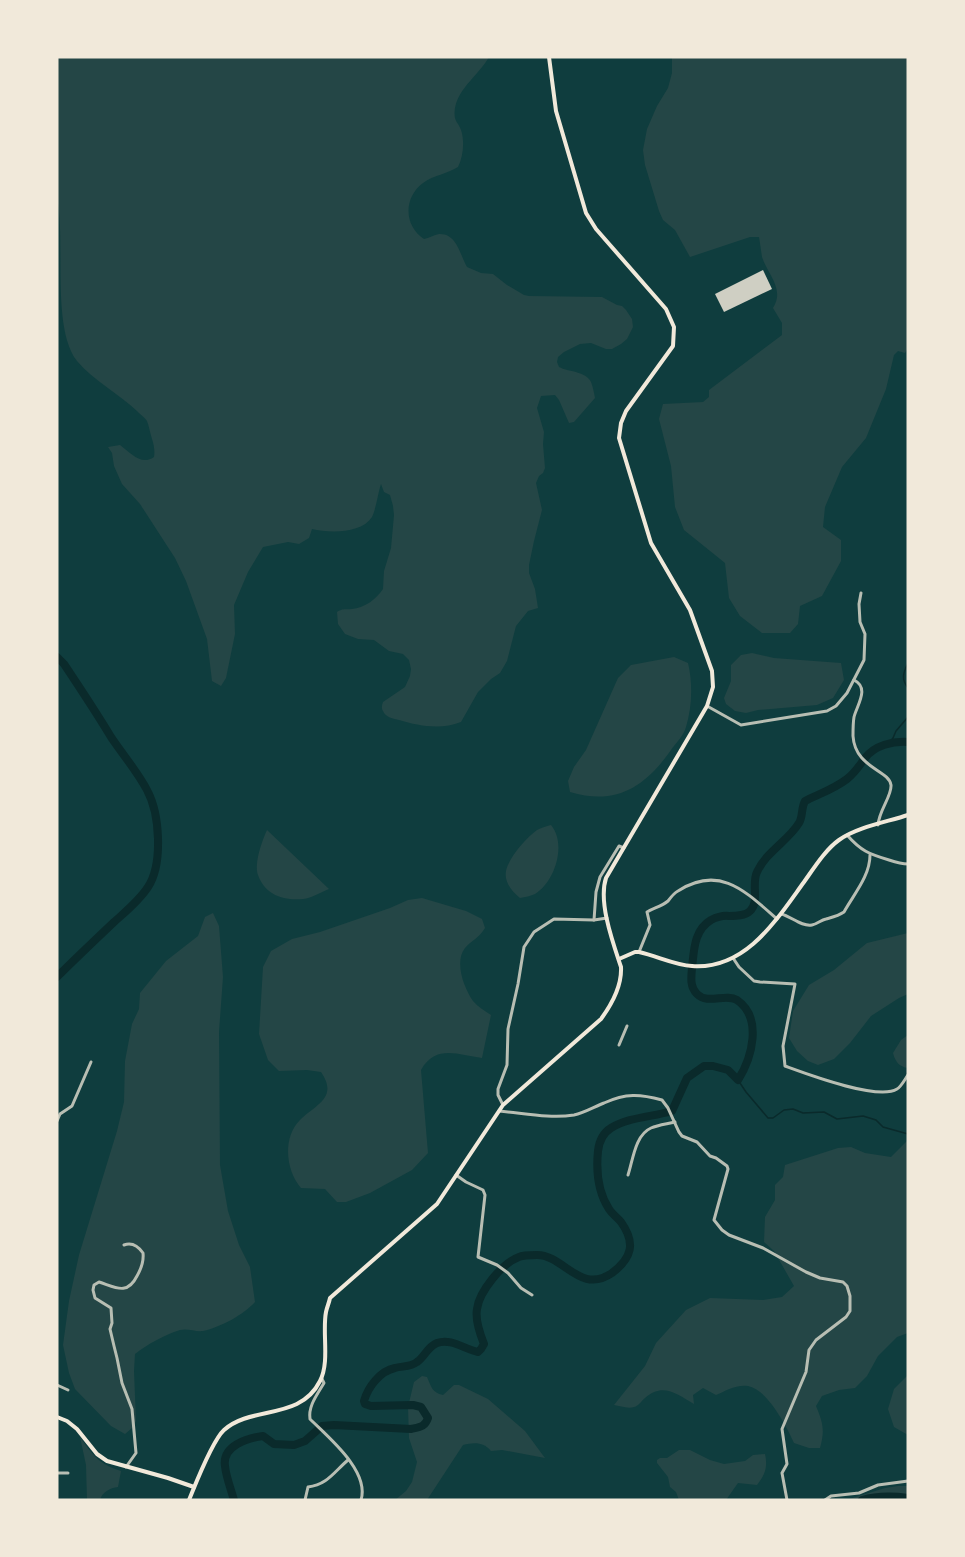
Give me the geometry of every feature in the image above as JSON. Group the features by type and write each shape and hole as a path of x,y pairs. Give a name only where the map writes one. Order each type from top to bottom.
{"main road":[{"path":"189,1500 213,1445 223,1431 237,1421 301,1402 314,1392 322,1378 326,1312 330,1299 437,1204 503,1105 601,1019 607,1010 621,980 621,967 603,903 603,886 707,706 713,687 712,671 690,610 651,543 620,438 621,423 626,411 673,346 674,327 666,309 596,229 586,213 556,111 549,57"},
{"path":"619,958 639,952 681,964 699,966 733,958 757,942 837,841 847,835 908,815"},
{"path":"57,1417 77,1429 97,1454 107,1461 194,1487"}],"street":[{"path":"707,706 741,725 833,708 847,693 865,655 865,634 860,622 861,593"},
{"path":"854,680 862,688 862,696 854,717 854,746 861,758 891,782 890,793 881,809 878,825"},
{"path":"847,835 870,855 900,864 908,864"},
{"path":"594,920 596,892 600,877 619,846 624,848"},
{"path":"781,914 808,925 840,915 867,872 870,855"},
{"path":"639,952 650,926 647,912 665,903 676,891 695,882 710,879 736,886 777,919"},
{"path":"503,1105 498,1089 507,1065 508,1029 524,947 534,932 554,919 607,918"},
{"path":"733,958 754,981 795,984 783,1046 785,1066 812,1076 876,1093 888,1093 898,1089 908,1075"},
{"path":"618,1045 627,1026"},
{"path":"57,1121 60,1114 72,1106 91,1062"},
{"path":"498,1111 553,1116 573,1115 631,1094 662,1100 672,1114 682,1136 697,1142 710,1156 727,1166 714,1220 722,1230 763,1248 806,1272 820,1278 843,1282 847,1286 850,1311 846,1317 816,1340 809,1350 806,1372 782,1429 787,1464 782,1473 787,1500"},
{"path":"628,1175 639,1138 644,1132 675,1122"},
{"path":"456,1175 483,1190 485,1195 478,1257 508,1273 521,1288 532,1295"},
{"path":"124,1245 133,1244 143,1253 142,1264 133,1284 120,1289 99,1282 94,1285 93,1290 95,1298 111,1308 114,1346 122,1383 132,1409 136,1453 126,1467"},
{"path":"322,1378 324,1383 309,1411 310,1419 348,1460 363,1488 361,1500"},
{"path":"57,1385 68,1390"},
{"path":"304,1500 308,1487 318,1486 325,1482 348,1460"},
{"path":"57,1473 68,1473"},
{"path":"825,1500 831,1496 859,1493 878,1485 908,1481"}],"shaded area":[{"path":"57,57 489,57 465,87 455,108 455,119 463,139 458,167 427,180 417,189 409,203 409,219 412,226 424,239 439,234 450,237 467,267 481,273 493,274 524,295 602,297 622,306 632,319 633,327 627,339 612,349 591,343 580,344 558,357 559,367 589,378 593,388 595,398 574,422 569,423 555,395 541,396 537,408 544,432 545,468 536,483 542,510 529,565 538,608 528,611 516,626 507,661 500,673 478,692 461,722 446,726 430,726 386,715 382,709 383,702 405,687 410,676 409,660 403,654 389,651 374,640 358,639 345,634 338,624 337,612 366,605 383,589 384,571 391,548 394,515 390,495 384,492 381,484 372,517 360,527 344,531 312,529 309,538 299,544 288,542 263,547 248,572 234,605 235,634 226,678 221,686 212,681 207,639 186,581 175,558 140,504 122,484 108,447 120,445 140,459 154,457 154,446 147,421 77,361 69,346 64,328 57,198"},
{"path":"672,57 908,57 908,348 905,353 898,351 894,355 886,389 866,438 842,467 825,507 823,527 841,540 841,561 822,596 800,606 798,624 790,633 762,633 740,616 729,598 725,563 684,530 675,507 671,466 659,419 663,404 703,402 709,397 709,390 782,335 782,323 773,308 777,295 776,288 762,257 759,237 750,237 690,257 675,230 663,220 659,211 645,165 643,150 647,129 668,88 672,73"},
{"path":"752,653 774,658 841,663 844,680 833,698 817,705 746,713 735,711 726,704 724,698 731,681 731,665 741,655"},
{"path":"674,657 688,663 691,703 684,733 661,763 640,783 615,795 586,796 570,792 568,781 574,767 586,750 618,678 631,665"},
{"path":"551,825 558,842 553,872 548,881 535,894 520,898 507,883 508,866 514,854 528,838 537,830"},
{"path":"267,830 329,889 303,899 282,898 270,892 261,882 257,870 261,846"},
{"path":"422,898 466,911 482,919 485,928 465,948 460,967 466,989 473,1001 491,1015 482,1058 448,1053 433,1057 427,1062 421,1070 428,1153 412,1170 370,1193 346,1202 337,1202 325,1189 301,1188 289,1164 288,1145 294,1127 323,1100 327,1088 321,1072 279,1071 268,1060 259,1034 263,967 271,951 292,939 320,932 408,900"},
{"path":"213,913 219,926 223,977 219,1032 220,1165 228,1211 239,1245 250,1267 255,1302 238,1316 217,1327 203,1331 180,1330 156,1340 135,1354 136,1421 125,1434 111,1426 75,1389 63,1345 69,1301 79,1255 124,1102 125,1061 132,1024 139,1009 140,993 166,961 198,936 205,917"},
{"path":"908,933 908,994 871,1016 834,1059 818,1065 808,1061 797,1051 789,1038 793,1011 809,985 834,970 867,943"},
{"path":"908,1035 908,1068 898,1063 893,1053 901,1040"},
{"path":"908,1140 908,1333 897,1337 878,1356 867,1376 855,1388 839,1390 822,1396 816,1406 822,1427 820,1448 809,1448 794,1443 769,1401 748,1386 735,1387 716,1395 703,1388 693,1395 694,1404 676,1393 664,1390 652,1393 634,1407 614,1405 645,1366 656,1343 686,1310 710,1298 763,1300 782,1297 794,1286 774,1251 764,1242 765,1217 775,1200 775,1185 783,1177 785,1165 838,1148 851,1147 865,1153 891,1157"},
{"path":"908,1375 908,1435 894,1427 888,1409 894,1389"},
{"path":"422,1376 427,1377 436,1393 443,1395 454,1385 459,1385 488,1399 525,1431 545,1458 502,1450 491,1451 478,1444 463,1445 427,1500 395,1500 406,1491 412,1482 417,1462 409,1438 408,1407 414,1382"},
{"path":"80,1437 98,1459 121,1471 118,1487 107,1491 100,1500 87,1500 86,1465"},
{"path":"679,1450 690,1450 724,1464 745,1461 753,1455 765,1454 765,1471 757,1485 738,1483 726,1500 679,1500 657,1460 667,1458"},
{"path":"908,1486 908,1500 846,1500 885,1488"}],"building":[{"path":"763,270 772,289 724,312 715,294"}],"waterway":[{"path":"57,657 64,664 147,790 155,812 158,839 156,866 148,887 132,906 57,977"},
{"path":"908,663 904,676 904,682 908,688"},
{"path":"889,744 908,717"},
{"path":"234,1500 226,1474 225,1459 231,1448 243,1441 263,1436 274,1444 294,1445 305,1441 322,1426 411,1429 424,1425 428,1418 421,1407 413,1405 371,1406 365,1404 364,1401 368,1390 384,1372 415,1364 437,1343 452,1343 478,1352 484,1344 477,1318 479,1302 492,1279 512,1260 525,1255 547,1257 581,1277 591,1279 601,1279 624,1262 630,1250 629,1237 621,1222 605,1202 599,1181 598,1151 602,1138 608,1130 618,1124 672,1111 687,1078 704,1066 728,1070 738,1080 751,1050 752,1027 745,1008 732,998 706,999 697,994 693,988 694,948 701,929 713,919 746,914 750,911 755,898 757,872 766,858 799,823 805,801 832,789 847,779 869,754 879,747 890,743 908,742"},
{"path":"738,1080 768,1118 773,1118 784,1110 793,1109 803,1113 824,1112 837,1119 863,1116 876,1120 883,1127 908,1134"},
{"path":"862,1500 885,1497 908,1498"}]}
